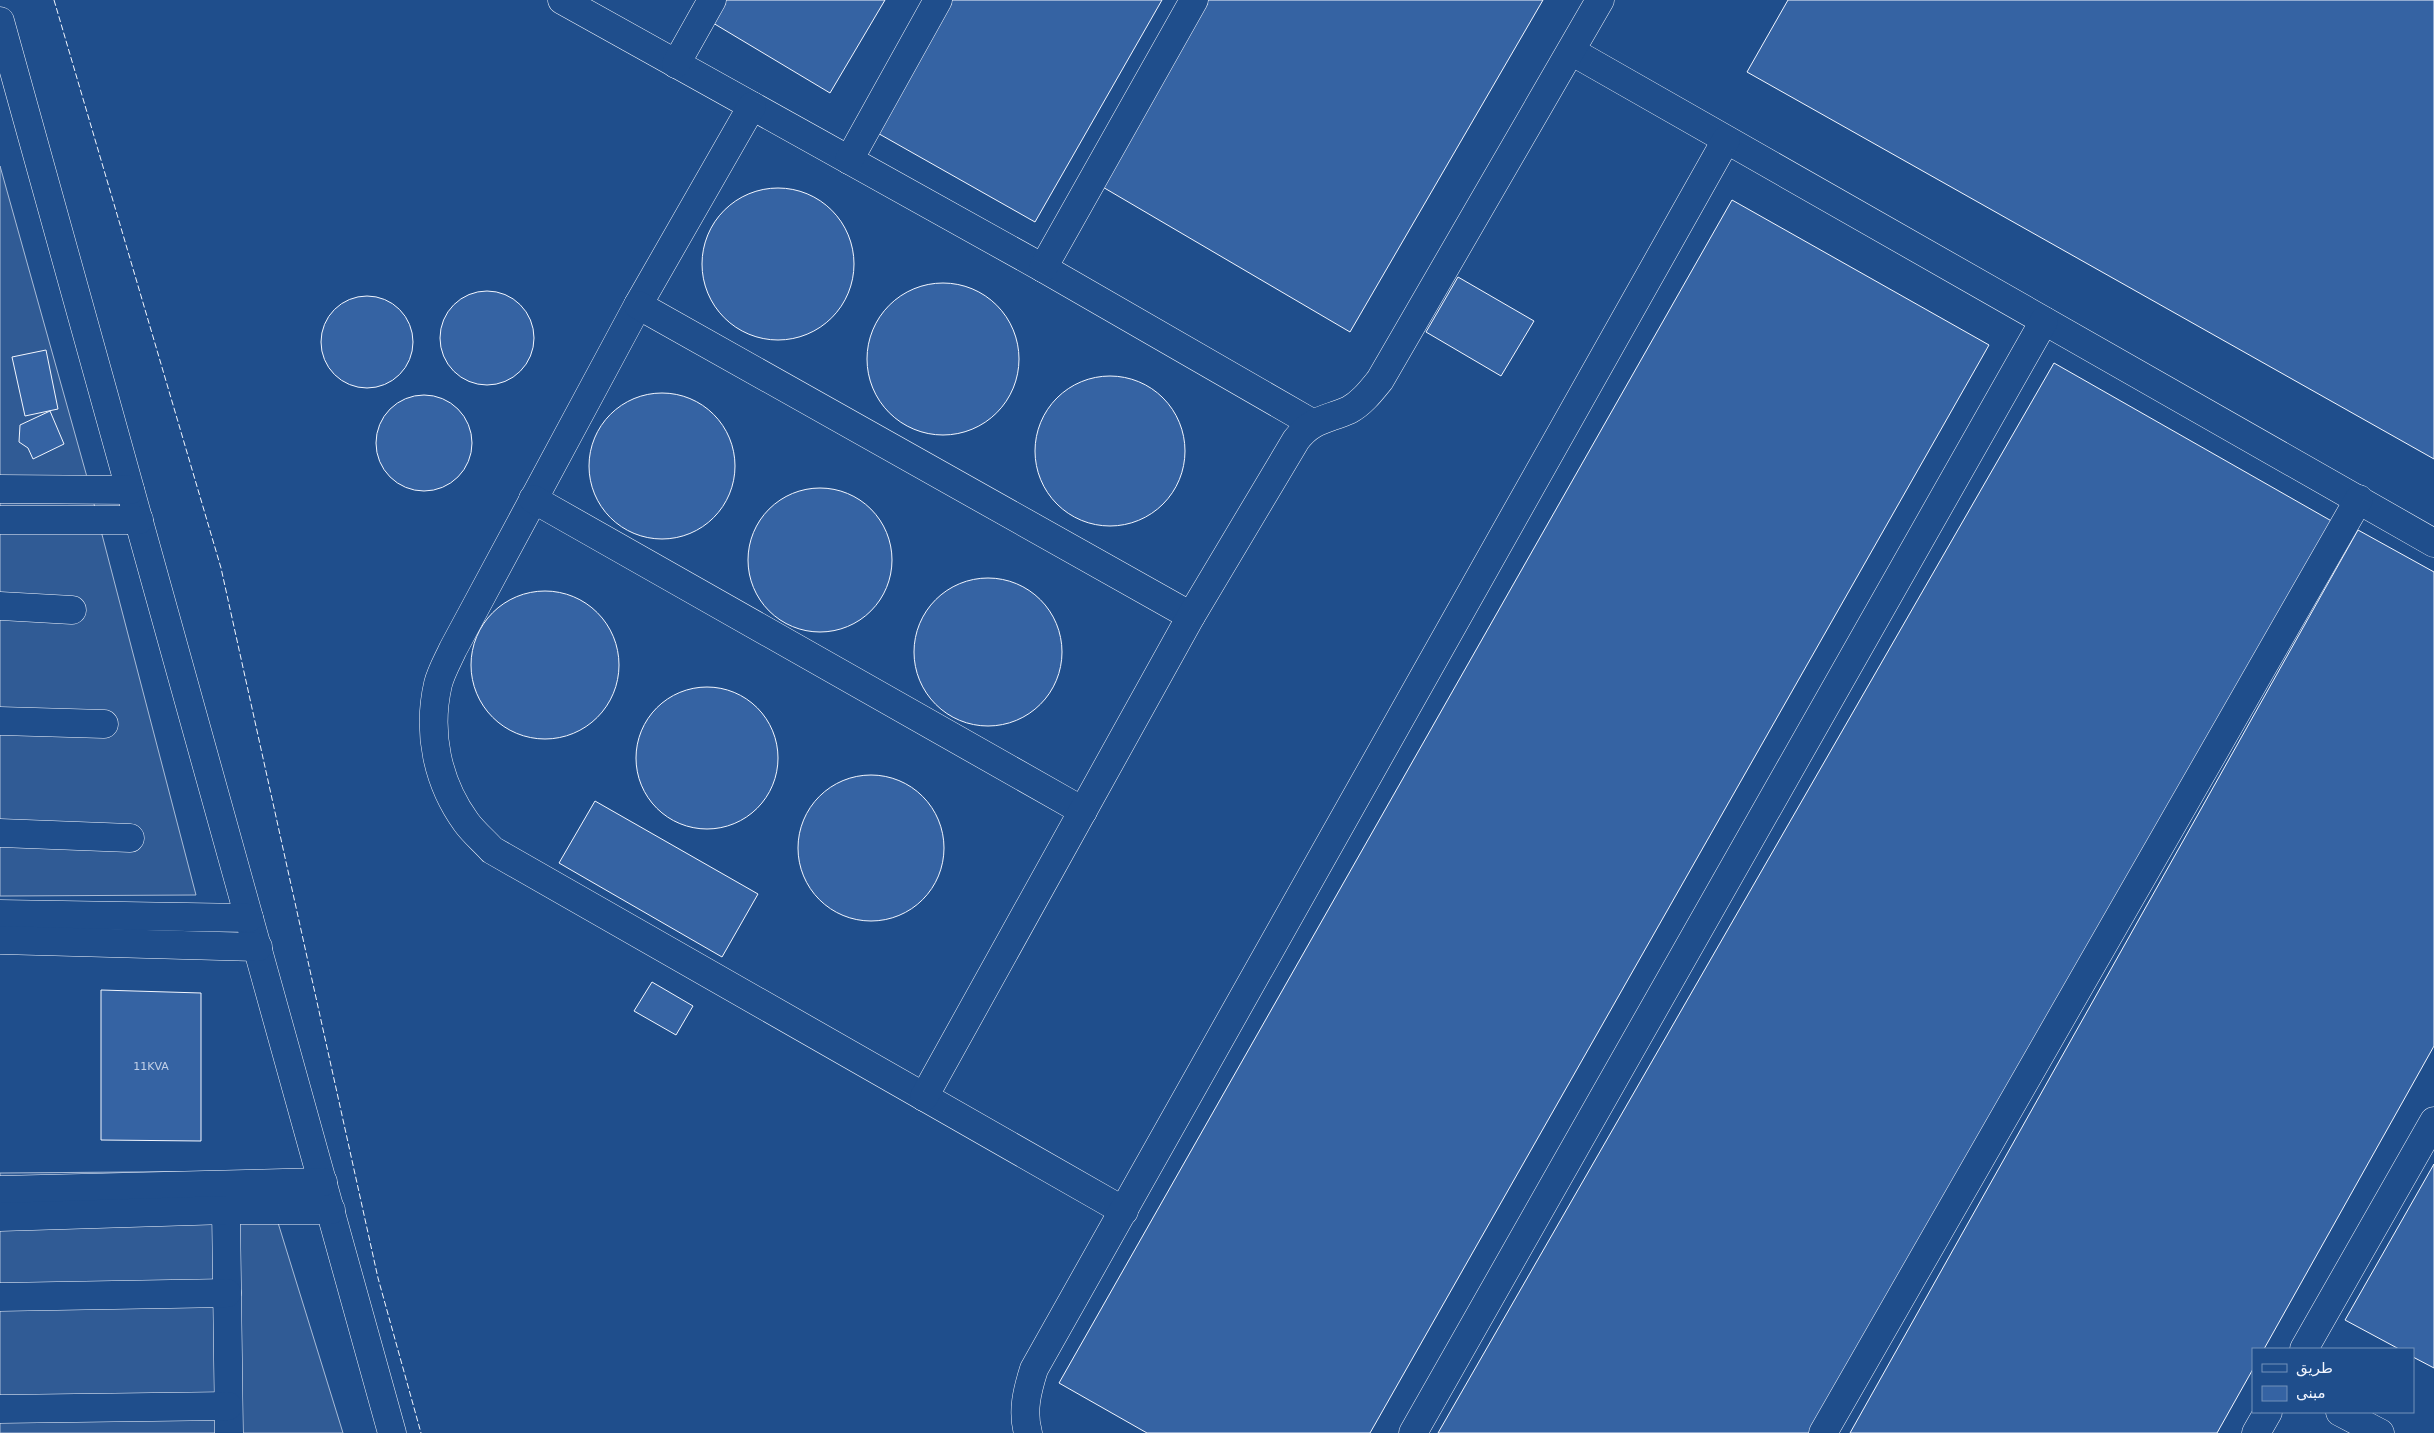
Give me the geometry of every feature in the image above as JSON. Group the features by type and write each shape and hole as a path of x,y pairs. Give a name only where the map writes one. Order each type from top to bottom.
{"lane":[{"path":"562,0 1043,268 1312,423"},
{"path":"676,64 712,0"},
{"path":"849,160 938,0"},
{"path":"1043,268 1194,0"},
{"path":"924,1097 1191,616 1296,440 1312,423 1350,409 1363,400 1380,380 1600,0"},
{"path":"2,33 392,1433"},
{"path":"1571,52 2434,543"},
{"path":"752,106 638,305 453,649 439,683 433,720 436,757 448,792 467,823 492,850 1124,1211"},
{"path":"1028,1433 1025,1407 1028,1387 1034,1369 1726,140"},
{"path":"638,305 1191,616"},
{"path":"1412,1433 2044,321"},
{"path":"0,489 130,490"},
{"path":"1823,1433 2359,499"},
{"path":"533,500 1083,811"},
{"path":"0,520 139,520"},
{"path":"0,606 72,610"},
{"path":"0,721 104,724"},
{"path":"0,833 130,838"},
{"path":"0,914 250,918"},
{"path":"0,940 258,947"},
{"path":"2305,1348 2434,1121"},
{"path":"0,1190 323,1182"},
{"path":"0,1217 226,1210 330,1210"},
{"path":"226,1210 229,1433"},
{"path":"0,1298 227,1293"},
{"path":"0,1409 228,1406"},
{"path":"2256,1433 2267,1413"},
{"path":"2342,1413 2380,1433"}],"shaded area":[{"path":"0,166 87,477 196,895 0,896"},
{"path":"262,1171 343,1433 0,1433 0,1173"}],"building":[{"path":"720,0 885,0 830,93 708,20"},
{"path":"949,0 1162,0 1035,222 874,131"},
{"path":"1207,0 1543,0 1350,332 1101,186"},
{"path":"1788,0 2434,0 2434,459 1747,72"},
{"path":"778,188 807,194 820,201 831,211 841,222 848,235 854,264 848,293 841,306 831,317 820,327 807,334 778,340 749,334 736,327 725,317 715,306 708,293 702,264 708,235 715,222 725,211 736,201 749,194"},
{"path":"1732,200 1989,345 1370,1433 1147,1433 1059,1383"},
{"path":"1458,277 1534,321 1501,376 1426,332"},
{"path":"943,283 958,284 972,289 997,305 1013,330 1018,344 1018,374 1013,388 997,413 972,429 958,434 943,435 928,434 914,429 889,413 873,388 868,374 867,359 868,344 873,330 889,305 914,289 928,284"},
{"path":"487,291 505,294 520,305 531,320 534,338 531,356 520,371 505,382 487,385 469,382 454,371 443,356 440,338 443,320 454,305 469,294"},
{"path":"367,296 385,299 400,309 410,324 413,342 410,360 400,375 385,385 367,388 349,385 334,375 324,360 321,342 324,324 334,309 349,299"},
{"path":"46,350 58,409 25,416 12,357"},
{"path":"2054,363 2335,523 1812,1433 1438,1433"},
{"path":"1110,376 1139,382 1163,398 1179,422 1185,451 1179,480 1163,504 1139,520 1110,526 1081,520 1057,504 1041,480 1035,451 1041,422 1057,398 1081,382"},
{"path":"662,393 676,394 690,399 703,405 714,414 723,425 729,438 734,452 734,480 729,494 723,507 714,518 703,527 690,533 676,538 662,539 648,538 634,533 621,527 610,518 601,507 595,494 590,480 589,466 590,452 595,438 601,425 610,414 621,405 634,399 648,394"},
{"path":"424,395 443,398 458,409 469,424 472,443 469,462 458,477 443,488 424,491 405,488 390,477 379,462 376,443 379,424 390,409 405,398"},
{"path":"50,411 64,444 33,459 28,448 19,442 20,425"},
{"path":"820,488 848,493 871,509 887,532 892,560 887,588 871,611 848,627 820,632 792,627 769,611 753,588 748,560 753,532 769,509 792,493"},
{"path":"2358,530 2434,572 2434,1046 2265,1348 2252,1348 2252,1371 2217,1433 1850,1433"},
{"path":"988,578 1016,584 1040,600 1056,624 1062,652 1056,680 1040,704 1016,720 988,726 960,720 936,704 920,680 914,652 920,624 936,600 960,584"},
{"path":"545,591 573,597 597,613 613,637 619,665 613,693 597,717 573,733 545,739 517,733 493,717 477,693 471,665 477,637 493,613 517,597"},
{"path":"707,687 721,688 734,692 747,699 757,708 766,718 773,731 777,744 777,772 773,785 766,798 757,808 747,817 734,824 721,828 707,829 693,828 680,824 667,817 657,808 648,798 641,785 637,772 636,758 637,744 641,731 648,718 657,708 667,699 680,692 693,688"},
{"path":"871,775 899,781 923,796 938,820 944,848 938,876 923,900 899,915 871,921 843,915 819,900 804,876 798,848 804,820 819,796 843,781"},
{"path":"595,801 758,894 722,957 559,863"},
{"path":"652,982 693,1006 676,1035 634,1011"},
{"path":"101,990 201,993 201,1141 101,1140"},
{"path":"2434,1164 2434,1368 2414,1358 2414,1348 2397,1348 2345,1320"}],"fence":[{"path":"54,0 221,568 378,1278 421,1433"}]}
